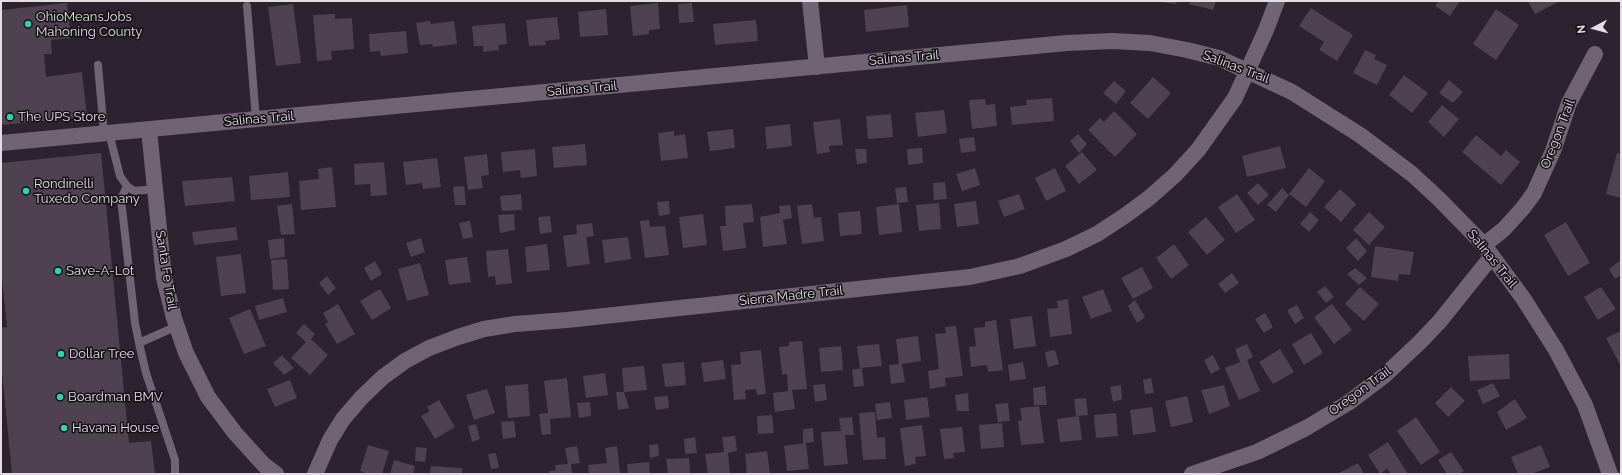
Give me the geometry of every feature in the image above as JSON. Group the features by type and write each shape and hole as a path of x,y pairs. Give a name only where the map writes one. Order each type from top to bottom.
{"street":[{"path":"810,1 817,67"},
{"name":"Sierra Madre Trail","path":"315,474 330,440 343,419 362,397 383,377 405,361 429,348 484,329 515,324 970,277 1020,266 1066,249 1097,234 1149,198 1175,175 1198,150 1235,98 1266,30 1277,1"},
{"name":"Salinas Trail","path":"1,143 1067,43 1113,41 1150,43 1187,50 1219,58 1292,92 1360,135 1417,179 1439,199 1488,251 1523,298 1556,350 1585,405 1610,474"},
{"name":"Oregon Trail","path":"1192,474 1257,452 1306,428 1348,403 1385,375 1420,342 1444,315 1504,229 1534,193 1553,151 1569,103 1595,54"},
{"name":"Santa Fe Trail","path":"149,130 164,278 186,353 208,397 244,444 264,465 276,474"}],"lane":[{"path":"246,6 256,120"},
{"path":"98,65 106,133 120,176 127,186 134,191 155,189"},
{"path":"127,186 121,199 135,323 146,372 174,460 175,474"},
{"path":"140,343 177,326"}],"building":[{"path":"1160,1 1177,1 1176,4"},
{"path":"1190,1 1216,1 1213,10 1189,4"},
{"path":"1439,1 1460,1 1450,16 1435,6"},
{"path":"1528,1 1560,1 1535,14"},
{"path":"67,3 71,38 51,40 52,54 44,54 46,77 82,72 87,117 1,125 1,10"},
{"path":"658,3 660,29 649,30 649,34 633,36 630,6"},
{"path":"692,3 694,22 679,23 678,4"},
{"path":"293,4 301,63 276,66 268,7"},
{"path":"907,5 909,27 866,32 864,10"},
{"path":"1311,8 1353,35 1337,61 1319,50 1324,42 1299,26"},
{"path":"606,9 608,35 580,37 578,12"},
{"path":"1496,9 1519,25 1496,60 1473,44"},
{"path":"335,14 335,19 352,18 354,49 331,51 332,60 317,61 313,15"},
{"path":"557,17 560,39 545,41 546,45 529,46 526,20"},
{"path":"756,20 758,41 715,45 713,24"},
{"path":"430,21 431,24 454,21 457,44 433,47 432,44 420,45 416,23"},
{"path":"505,23 507,44 498,45 499,50 483,52 483,46 474,46 472,26"},
{"path":"406,31 408,53 381,56 380,51 370,52 369,34"},
{"path":"1365,50 1376,55 1374,59 1387,65 1377,85 1353,73"},
{"path":"1404,75 1428,93 1412,113 1389,95"},
{"path":"1153,77 1171,93 1148,119 1130,103"},
{"path":"1449,80 1463,92 1453,103 1439,93"},
{"path":"1114,81 1126,91 1116,104 1103,93"},
{"path":"1052,98 1054,121 1012,125 1010,107 1027,105 1026,100"},
{"path":"985,99 986,105 995,104 997,126 972,129 969,100"},
{"path":"1442,105 1459,119 1444,137 1428,122"},
{"path":"944,110 947,133 918,137 915,113"},
{"path":"1114,111 1137,134 1115,157 1088,130 1100,118 1104,122"},
{"path":"891,114 893,137 868,139 866,116"},
{"path":"840,119 843,145 829,146 830,152 817,154 813,122"},
{"path":"790,124 792,146 767,149 765,127"},
{"path":"733,129 735,148 710,151 707,132"},
{"path":"674,131 674,136 685,134 688,158 661,161 658,133"},
{"path":"1078,134 1087,144 1079,153 1070,141"},
{"path":"1476,135 1501,156 1506,150 1520,162 1501,185 1462,152"},
{"path":"974,137 976,151 961,153 959,139"},
{"path":"585,144 587,165 554,168 552,147"},
{"path":"1280,146 1286,168 1247,177 1242,156"},
{"path":"922,148 923,163 908,165 907,149"},
{"path":"535,149 537,176 521,178 520,170 503,172 501,152"},
{"path":"855,149 866,149 867,163 857,164"},
{"path":"1082,152 1097,170 1079,184 1065,166"},
{"path":"101,153 129,443 151,441 155,474 12,474 1,362 1,328 7,327 1,268 1,163"},
{"path":"1617,153 1621,154 1621,198 1606,194"},
{"path":"487,154 489,175 481,176 483,188 468,190 464,157"},
{"path":"437,158 441,187 423,189 422,183 406,185 403,162"},
{"path":"384,162 387,195 371,196 370,184 355,185 354,164"},
{"path":"332,167 336,207 301,210 299,181 319,179 318,169"},
{"path":"975,168 980,185 962,191 956,174"},
{"path":"1055,168 1066,191 1046,201 1035,178"},
{"path":"1309,168 1325,181 1306,207 1289,194"},
{"path":"288,172 290,197 251,200 249,176"},
{"path":"232,177 235,201 185,206 182,181"},
{"path":"945,182 947,199 934,200 933,183"},
{"path":"1258,183 1269,195 1258,205 1247,193"},
{"path":"464,186 466,205 455,205 453,187"},
{"path":"906,187 908,202 897,203 895,188"},
{"path":"1282,188 1289,195 1276,212 1267,205"},
{"path":"1340,189 1356,204 1341,222 1324,207"},
{"path":"521,194 522,210 502,211 500,196"},
{"path":"1019,194 1025,209 1004,217 998,201"},
{"path":"1237,194 1255,220 1236,233 1218,207"},
{"path":"669,201 670,214 659,216 657,202"},
{"path":"976,201 979,224 957,227 954,204"},
{"path":"939,203 941,229 919,231 916,205"},
{"path":"292,204 295,234 281,235 277,206"},
{"path":"752,204 754,222 743,223 746,248 723,251 720,226 726,226 725,206"},
{"path":"812,204 814,218 821,217 824,241 802,244 797,206"},
{"path":"899,204 902,232 879,235 876,207"},
{"path":"790,205 792,218 783,220 787,244 763,247 760,217 780,213 779,206"},
{"path":"860,211 862,234 840,236 838,213"},
{"path":"1310,212 1319,220 1309,232 1300,224"},
{"path":"1369,212 1385,227 1369,245 1353,230"},
{"path":"514,214 515,230 500,233 498,215"},
{"path":"703,214 707,245 683,248 679,217"},
{"path":"550,216 552,232 540,234 538,217"},
{"path":"1206,217 1225,240 1207,255 1188,232"},
{"path":"649,220 650,227 665,226 669,255 645,258 640,221"},
{"path":"470,221 473,237 463,239 459,223"},
{"path":"1566,222 1590,263 1568,276 1544,235"},
{"path":"592,223 594,236 586,237 590,264 567,267 563,236 577,234 576,225"},
{"path":"236,227 238,240 194,245 192,232"},
{"path":"628,237 631,259 605,263 602,240"},
{"path":"284,238 285,257 270,259 268,240"},
{"path":"421,238 425,252 411,257 406,243"},
{"path":"1356,238 1367,251 1358,261 1346,248"},
{"path":"547,244 550,270 527,272 525,247"},
{"path":"1174,244 1189,265 1171,279 1156,258"},
{"path":"1375,246 1414,252 1410,275 1399,274 1398,281 1371,277"},
{"path":"508,249 512,283 496,285 495,276 488,277 486,251"},
{"path":"241,254 246,293 221,296 216,257"},
{"path":"467,257 471,282 449,285 445,260"},
{"path":"287,259 289,289 273,290 271,260"},
{"path":"1621,260 1621,275 1615,279 1609,269"},
{"path":"375,261 382,274 371,281 364,268"},
{"path":"420,263 429,295 407,301 398,269"},
{"path":"1142,267 1153,288 1133,299 1121,278"},
{"path":"1355,268 1367,278 1359,285 1347,274"},
{"path":"1232,273 1239,283 1225,293 1218,284"},
{"path":"327,276 336,288 328,295 319,283"},
{"path":"1325,286 1334,297 1326,303 1317,292"},
{"path":"1360,287 1379,304 1364,321 1345,304"},
{"path":"1601,287 1616,309 1598,320 1584,297"},
{"path":"380,289 391,308 372,320 360,301"},
{"path":"1103,289 1112,311 1091,319 1082,297"},
{"path":"283,298 287,312 259,320 255,306"},
{"path":"1068,299 1072,334 1050,337 1047,309 1058,308 1057,301"},
{"path":"1135,300 1145,317 1137,323 1128,306"},
{"path":"338,304 355,334 337,344 325,324 328,322 323,313"},
{"path":"1332,304 1352,330 1334,344 1314,317"},
{"path":"1297,305 1304,318 1295,324 1287,310"},
{"path":"250,309 266,346 244,354 229,318"},
{"path":"1265,313 1273,327 1264,333 1255,319"},
{"path":"1032,316 1036,346 1014,349 1010,319"},
{"path":"996,320 1003,370 988,372 987,365 971,367 969,347 976,346 974,328 985,327 985,322"},
{"path":"304,324 315,334 311,339 328,355 310,375 291,358 306,342 296,333"},
{"path":"956,326 963,376 945,378 946,386 930,389 928,371 939,369 935,334 946,333 945,327"},
{"path":"1621,331 1621,362 1619,363 1606,338"},
{"path":"1311,333 1323,353 1304,365 1292,344"},
{"path":"918,336 921,361 902,364 905,382 891,384 889,365 899,364 896,339"},
{"path":"802,341 807,389 792,390 795,409 775,412 773,393 788,391 787,374 782,375 779,347 789,346 789,342"},
{"path":"879,344 882,366 860,368 857,346"},
{"path":"1247,344 1253,357 1247,360 1260,391 1239,400 1225,368 1240,362 1235,349"},
{"path":"841,346 843,370 821,372 819,348"},
{"path":"1280,349 1294,372 1273,384 1259,362"},
{"path":"761,350 766,394 757,395 756,389 745,390 746,399 734,400 731,365 741,364 740,352"},
{"path":"1055,350 1059,364 1048,367 1045,352"},
{"path":"1509,354 1510,379 1470,381 1468,356"},
{"path":"282,355 294,368 284,375 273,363"},
{"path":"1213,355 1220,369 1211,374 1204,360"},
{"path":"723,360 726,379 704,382 701,363"},
{"path":"684,362 686,385 665,387 662,364"},
{"path":"1023,362 1026,379 1010,381 1008,365"},
{"path":"644,366 647,390 624,392 622,368"},
{"path":"862,368 864,386 854,387 852,370"},
{"path":"605,373 608,395 586,398 583,376"},
{"path":"567,378 571,417 550,419 551,434 542,435 539,414 548,413 544,381"},
{"path":"1151,378 1154,393 1145,394 1143,380"},
{"path":"290,380 297,398 275,407 267,389"},
{"path":"1493,383 1500,396 1483,404 1477,390"},
{"path":"528,384 530,416 508,418 505,386"},
{"path":"825,384 827,400 815,402 813,385"},
{"path":"1121,385 1122,399 1113,402 1110,387"},
{"path":"1224,385 1230,406 1209,414 1201,390"},
{"path":"1045,386 1047,405 1034,405 1033,388"},
{"path":"1451,387 1465,401 1448,417 1435,403"},
{"path":"487,389 495,413 474,420 466,395"},
{"path":"616,392 624,392 629,408 618,410"},
{"path":"968,393 969,411 957,411 955,395"},
{"path":"668,396 669,408 656,410 654,397"},
{"path":"1187,396 1193,422 1171,427 1165,401"},
{"path":"927,397 930,417 906,420 904,400"},
{"path":"1086,398 1088,415 1076,416 1074,399"},
{"path":"1515,399 1527,418 1506,430 1497,412"},
{"path":"439,400 455,427 435,439 421,416 430,411 427,407"},
{"path":"590,402 591,416 579,418 577,403"},
{"path":"890,402 892,418 877,420 875,404"},
{"path":"1008,403 1010,421 998,422 995,404"},
{"path":"1039,406 1044,443 1021,445 1018,421 1022,420 1020,408"},
{"path":"1152,407 1156,432 1133,435 1130,410"},
{"path":"875,412 877,438 885,437 886,459 863,460 859,413"},
{"path":"1116,413 1118,436 1096,438 1094,415"},
{"path":"772,415 774,433 758,434 757,416"},
{"path":"1079,416 1082,440 1060,442 1057,419"},
{"path":"852,417 854,435 845,435 848,464 824,466 821,432 841,431 839,418"},
{"path":"1416,417 1440,452 1421,465 1397,431"},
{"path":"514,421 516,437 503,439 501,422"},
{"path":"1002,423 1004,447 981,449 979,425"},
{"path":"476,424 480,439 472,442 468,426"},
{"path":"922,425 926,456 915,457 916,464 905,466 900,428"},
{"path":"962,427 965,452 953,453 954,458 944,459 940,429"},
{"path":"813,428 814,442 803,443 803,429"},
{"path":"735,436 737,451 728,453 730,474 708,474 705,454 724,452 722,437"},
{"path":"695,437 697,453 685,454 684,439"},
{"path":"1388,442 1408,474 1391,474 1387,469 1380,474 1368,455"},
{"path":"806,443 809,469 787,471 784,446"},
{"path":"658,444 659,456 650,458 649,445"},
{"path":"368,445 389,451 382,474 369,474 360,471"},
{"path":"1541,445 1550,467 1531,474 1518,474 1511,457"},
{"path":"577,446 580,463 571,464 572,474 550,474 549,471 556,470 555,465 568,464 565,448"},
{"path":"617,446 620,474 589,474 588,465 607,463 605,448"},
{"path":"416,447 427,448 425,462 415,461"},
{"path":"767,451 770,474 747,474 745,454"},
{"path":"1451,452 1464,471 1459,474 1447,474 1438,460"},
{"path":"496,453 499,468 491,469 488,454"},
{"path":"689,458 690,474 668,474 666,459"},
{"path":"394,460 415,466 413,474 390,474"},
{"path":"649,462 650,474 628,474 627,464"},
{"path":"1358,463 1364,474 1337,474"},
{"path":"431,466 462,468 462,474 430,474"}],"place":[{"name":"OhioMeansJobs Mahoning County","path":"28,24"},
{"name":"The UPS Store","path":"10,117"},
{"name":"Rondinelli Tuxedo Company","path":"26,191"},
{"name":"Save-A-Lot","path":"58,271"},
{"name":"Dollar Tree","path":"61,354"},
{"name":"Boardman BMV","path":"60,397"},
{"name":"Havana House","path":"64,428"}]}
